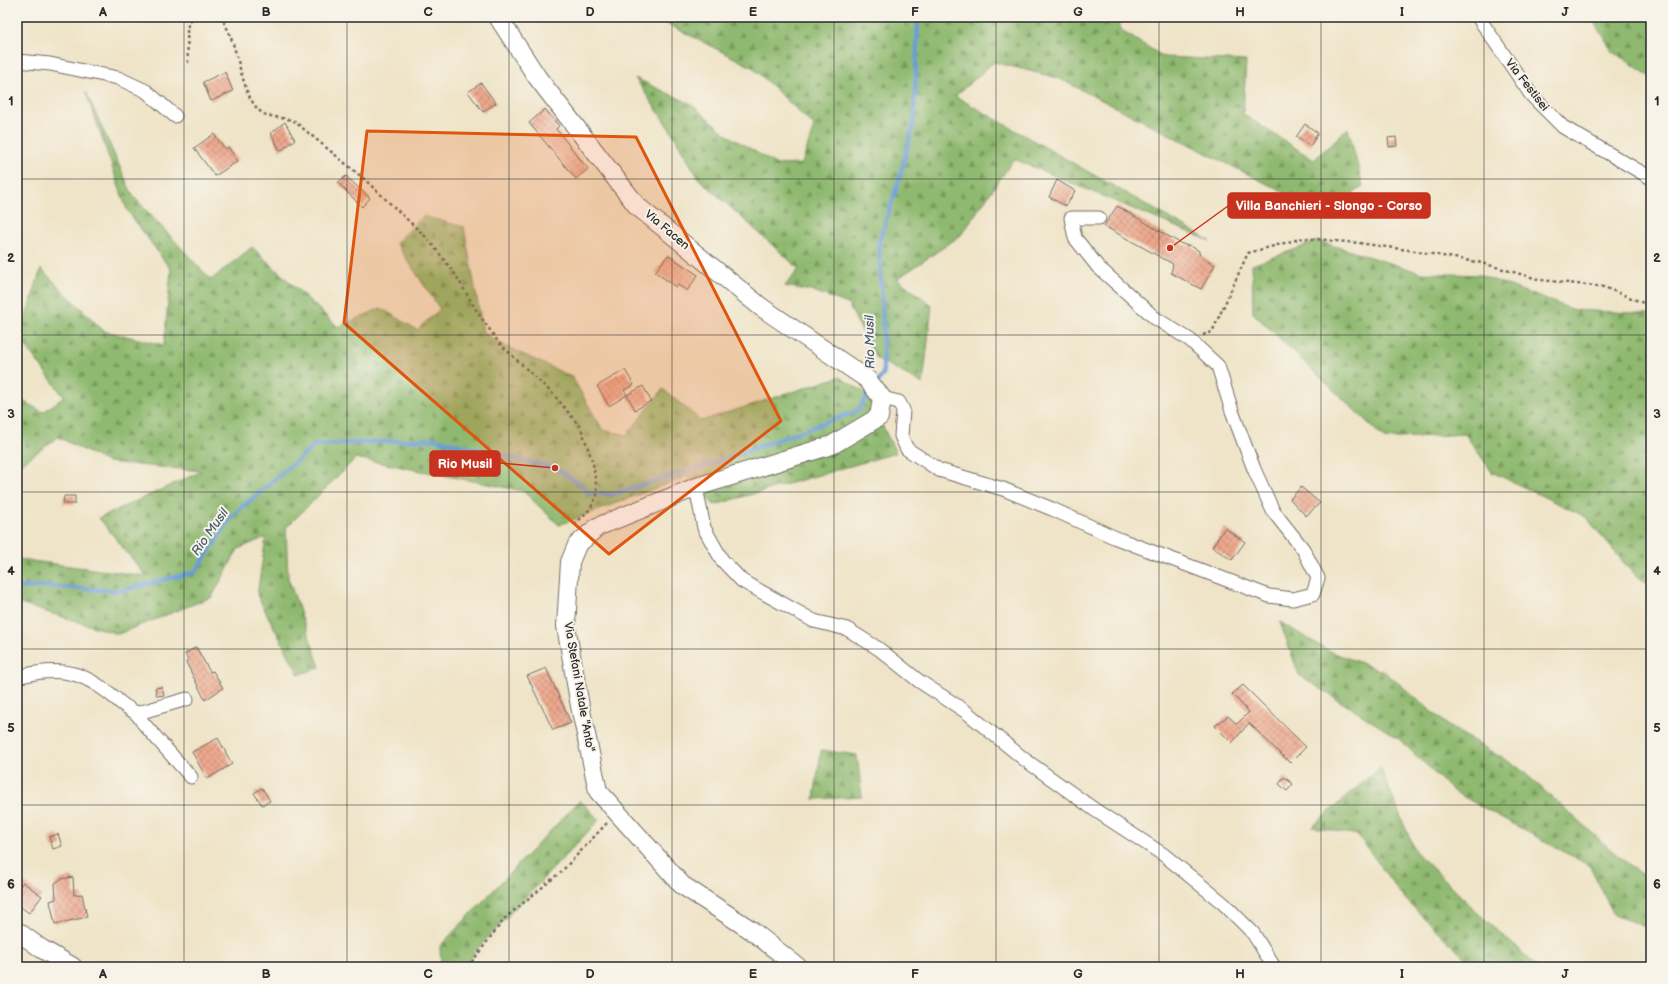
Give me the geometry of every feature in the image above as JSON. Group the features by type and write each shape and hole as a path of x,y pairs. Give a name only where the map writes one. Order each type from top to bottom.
{"street":[{"name":"Via Facen","path":"498,17 536,76 637,206 761,307 867,379 882,398"},
{"name":"Via Festisei","path":"1478,17 1532,96 1563,128 1651,178"},
{"path":"17,61 50,64 118,78 146,91 175,116"},
{"path":"882,398 899,402 903,410 901,436 907,449 939,470 1003,489 1116,538 1269,596 1293,599 1314,594 1318,578 1303,549 1273,511 1254,469 1232,411 1218,366 1190,340 1155,318 1126,293 1098,267 1075,238 1071,218 1099,218"},
{"name":"Via Stefani Natale \"Anto\"","path":"798,967 751,930 682,885 598,791 580,706 566,626 570,562 577,545 597,527 696,488 832,445 879,417 882,398"},
{"path":"696,488 704,528 722,560 742,581 814,620 847,629 879,649 919,681 965,712 1024,759 1095,810 1164,855 1224,904 1253,933 1274,967"},
{"path":"17,677 42,672 65,671 85,677 103,687 124,705 138,714 143,723 191,777"},
{"path":"138,714 187,699"},
{"path":"17,930 42,949 73,967"}],"path":[{"path":"188,64 187,28 192,17"},
{"path":"220,17 231,40 251,101 264,114 294,121 362,178 428,239 455,274 478,313 499,343 555,396 581,428 593,463 597,496"},
{"path":"1190,340 1212,332 1248,253 1303,238 1415,250 1482,264 1541,280 1604,287 1651,306"},
{"path":"468,967 505,918 562,871 617,812"}],"highlighted area":[{"path":"367,131 636,137 781,421 609,554 344,323"}],"green space":[{"path":"654,17 1114,17 1123,32 1164,57 1246,61 1243,114 1314,160 1348,128 1363,186 1349,197 1295,198 1058,78 994,62 955,96 1210,241 1014,159 960,236 897,279 932,305 923,384 876,358 848,304 816,292 785,286 799,269 699,179 671,131 635,78 691,104 726,134 777,165 802,164 814,126 752,67"},
{"path":"1592,17 1651,17 1651,77 1612,51"},
{"path":"86,92 133,196 211,280 252,247 338,327 381,308 417,330 440,309 396,243 423,216 464,227 483,332 499,343 572,377 603,430 627,435 663,389 701,421 839,377 866,393 896,453 714,505 687,476 559,525 523,491 356,458 286,528 288,578 320,667 299,675 257,595 266,537 238,549 212,597 118,634 17,603 17,559 146,576 99,518 202,471 107,462 58,437 17,467 17,398 43,412 64,397 19,337 41,269 104,331 164,345 171,270 127,210"},
{"path":"1318,241 1422,273 1480,275 1574,310 1651,314 1651,587 1629,569 1586,517 1492,472 1465,434 1385,439 1253,313 1252,265"},
{"path":"1280,622 1329,651 1385,672 1450,727 1519,768 1618,856 1651,881 1651,929 1614,915 1590,866 1453,791 1398,738 1299,675"},
{"path":"821,750 857,755 862,797 814,799"},
{"path":"1380,767 1415,851 1478,913 1538,967 1474,967 1402,896 1358,835 1312,827"},
{"path":"580,800 599,820 474,952 467,967 441,967 440,946"}],"building":[{"path":"225,72 233,91 211,101 203,82"},
{"path":"481,83 496,103 483,112 468,92"},
{"path":"545,109 559,126 556,129 588,169 576,179 529,123"},
{"path":"285,122 295,140 280,151 271,133"},
{"path":"1305,124 1318,133 1310,146 1296,137"},
{"path":"214,134 225,149 228,147 238,161 215,176 194,148"},
{"path":"1396,137 1397,146 1389,147 1388,138"},
{"path":"346,176 370,198 362,207 338,183"},
{"path":"1057,180 1075,191 1066,206 1049,197"},
{"path":"1117,206 1180,243 1189,245 1199,251 1199,254 1215,265 1201,289 1171,273 1173,264 1104,226"},
{"path":"668,255 698,275 687,291 678,285 676,287 655,272"},
{"path":"625,370 634,385 624,390 627,395 609,406 597,386"},
{"path":"643,386 651,401 635,410 627,395"},
{"path":"1301,487 1320,503 1306,516 1290,499"},
{"path":"64,496 75,496 75,504 63,504"},
{"path":"1225,528 1245,542 1232,560 1212,547"},
{"path":"196,647 210,672 213,671 223,688 205,700 186,662 188,659 185,654"},
{"path":"546,668 571,723 553,730 527,676"},
{"path":"1243,685 1306,747 1290,763 1249,723 1232,743 1215,726 1228,716 1237,724 1249,712 1232,694"},
{"path":"162,687 164,695 157,696 155,688"},
{"path":"218,738 232,764 207,779 192,752"},
{"path":"1284,777 1293,784 1287,791 1279,784"},
{"path":"262,788 270,801 262,805 254,793"},
{"path":"58,834 62,846 53,849 49,837"},
{"path":"73,877 74,895 82,894 87,917 55,924 50,901 56,899 55,883 61,879"},
{"path":"23,882 42,896 29,913 17,904 17,890"}],"waterway":[{"name":"Rio Musil","path":"876,384 883,374 883,322 879,242 898,183 914,122 918,17"},
{"name":"Rio Musil","path":"17,588 44,586 120,591 195,572 233,515 315,445 434,439 555,468 582,485 588,493 614,494 716,462 857,411 871,391"}],"place":[{"name":"Villa Banchieri - Slongo - Corso","path":"1170,248"},
{"name":"Rio Musil","path":"555,468"}]}
